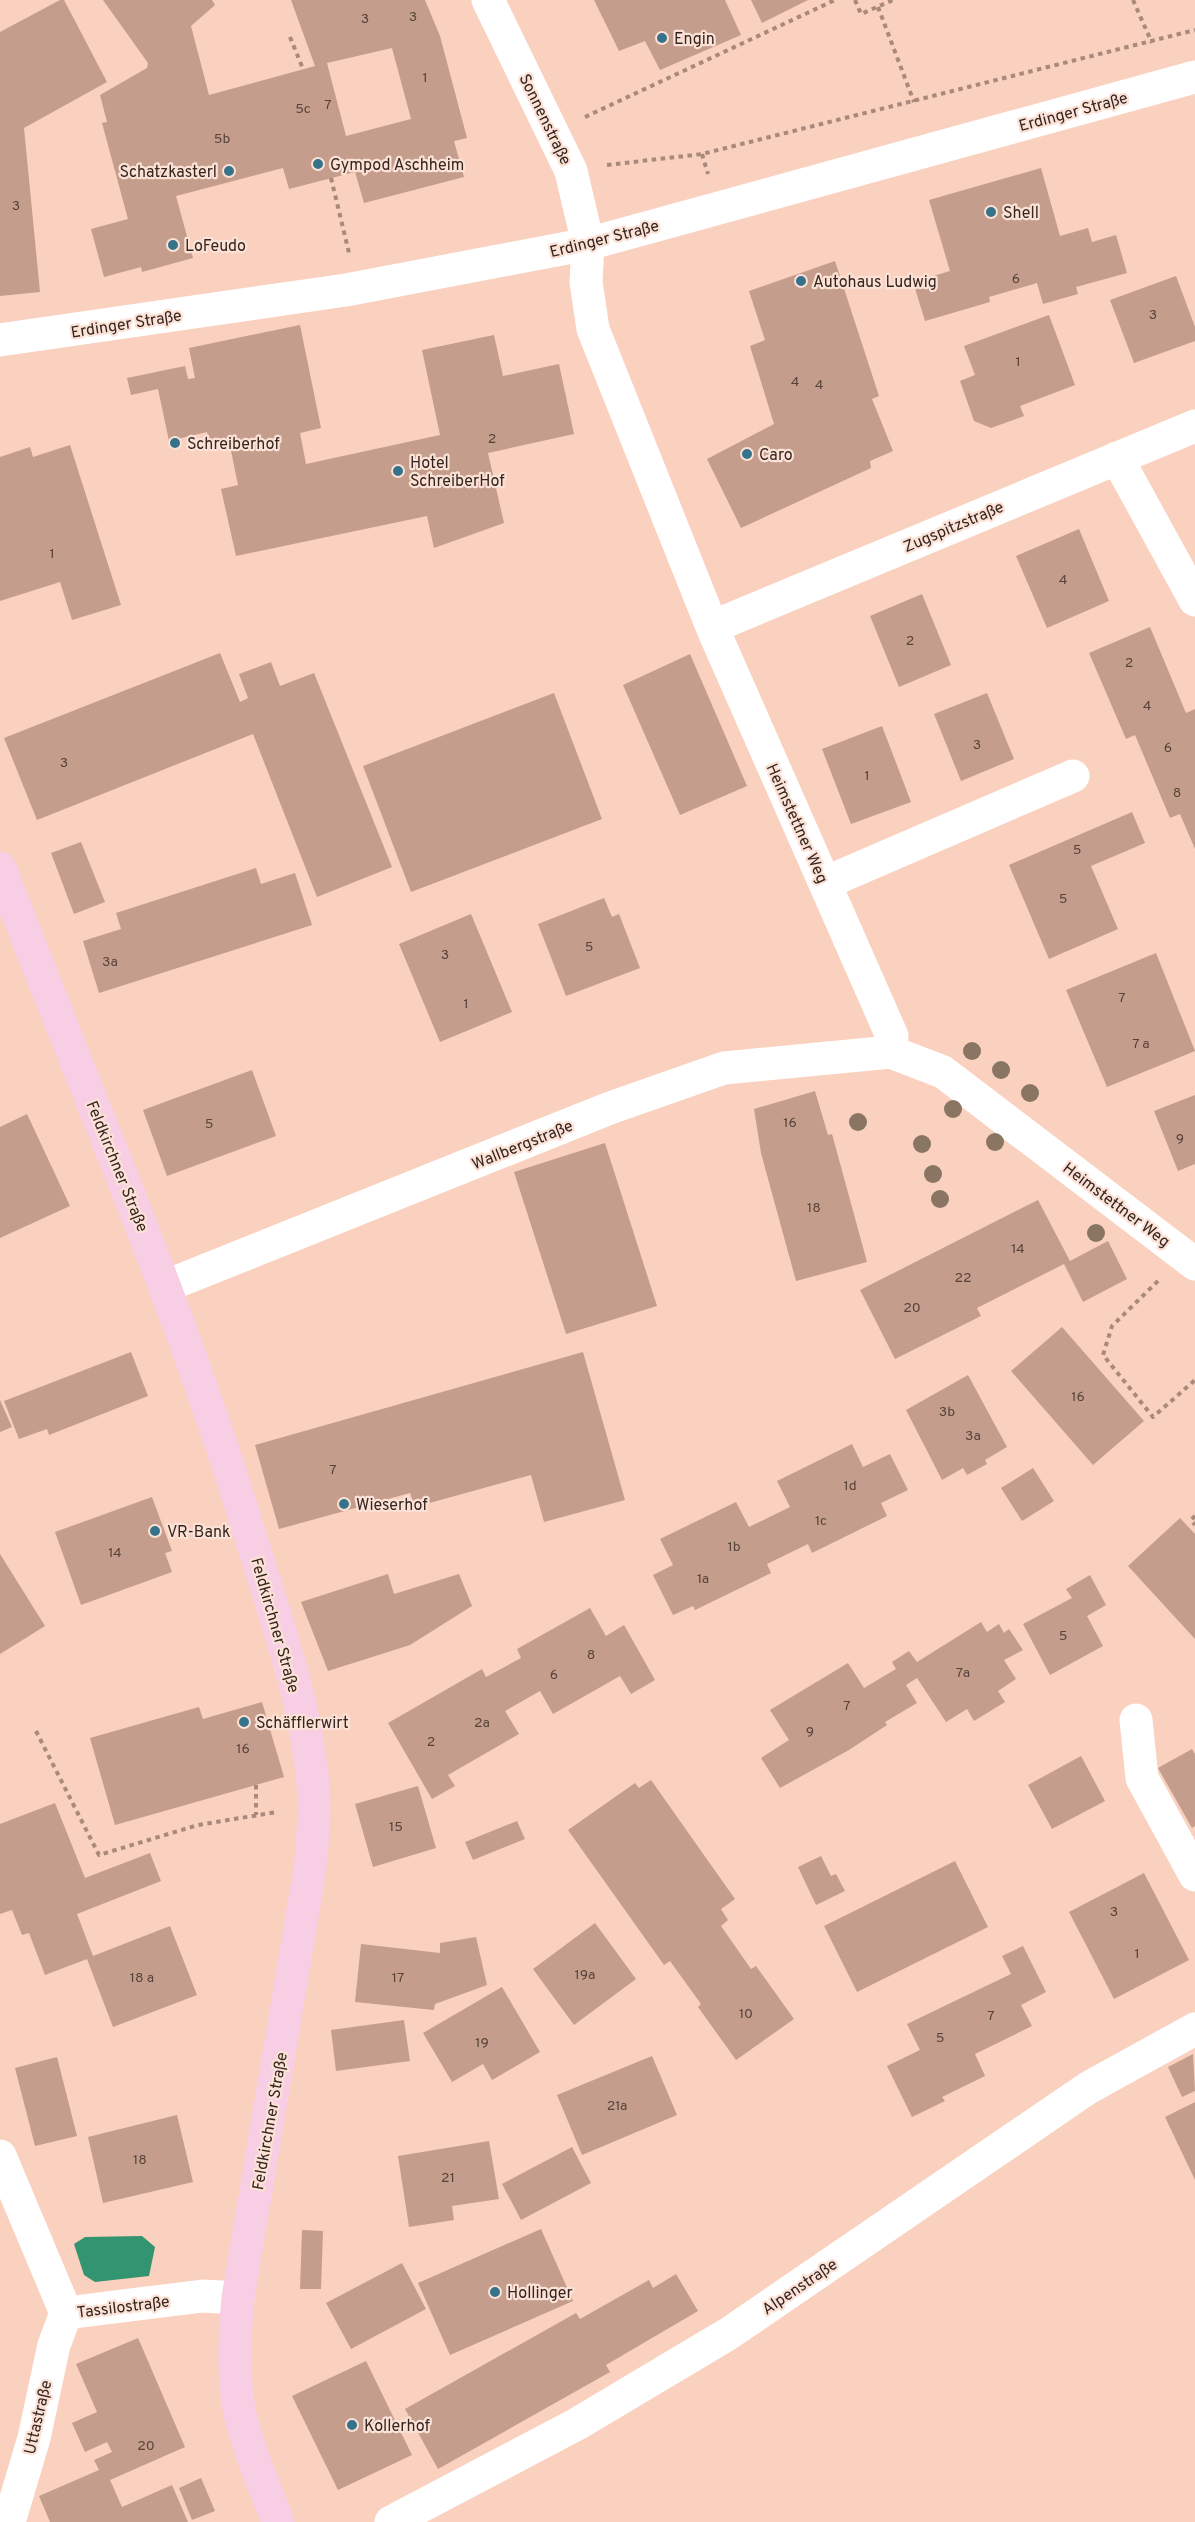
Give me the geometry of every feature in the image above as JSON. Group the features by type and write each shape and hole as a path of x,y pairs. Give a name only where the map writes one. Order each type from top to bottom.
{"main road":[{"name":"Feldkirchner Straße","path":"0,868 166,1286 223,1448 302,1712 312,1775 314,1820 310,1869 238,2298 234,2350 237,2397 250,2448 278,2522"}],"street":[{"name":"Sonnenstraße","path":"488,0 571,171 588,244"},
{"name":"Erdinger Straße","path":"0,340 357,288 588,244 1195,77"},
{"name":"Heimstettner Weg","path":"588,244 586,282 593,329 712,627 892,1036 891,1052 943,1072 1190,1260"},
{"name":"Zugspitzstraße","path":"712,627 1195,426"},
{"path":"1117,459 1195,600"},
{"path":"825,883 1073,776"},
{"name":"Wallbergstraße","path":"166,1286 610,1108 724,1068 891,1052"},
{"path":"1136,1720 1142,1778 1195,1875"},
{"name":"Alpenstraße","path":"391,2522 577,2424 728,2334 1088,2088 1195,2028"},
{"name":"Tassilostraße","path":"0,2156 13,2221 66,2313 203,2296 238,2298"},
{"name":"Uttastraße","path":"9,2522 34,2438 54,2345 66,2313"}],"path":[{"path":"553,134 616,100 835,0"},
{"path":"855,0 861,14 893,0"},
{"path":"1133,0 1152,43"},
{"path":"878,7 914,102"},
{"path":"571,171 600,165 702,154 1152,43 1195,30"},
{"path":"290,37 303,69"},
{"path":"331,178 357,288"},
{"path":"1190,1260 1112,1326 1103,1355 1153,1417 1195,1380"},
{"path":"1195,1516 1191,1520 1195,1525"},
{"path":"36,1731 99,1855 198,1825 284,1811"},
{"path":"256,1785 256,1815"}],"shaded area":[{"path":"142,2236 155,2247 149,2276 95,2282 84,2275 74,2244 85,2237"}],"building":[{"path":"64,0 107,82 24,128 40,292 0,296 0,32"},
{"path":"103,0 212,0 215,5 191,26 209,95 315,66 291,0 425,0 440,36 467,138 454,141 464,177 364,203 355,172 289,189 283,168 176,196 193,258 142,272 141,267 104,277 91,229 128,219 102,123 107,122 100,95 147,68 148,63","holes":["392,48 411,119 346,136 327,63"]},
{"path":"594,0 725,0 741,35 660,70 645,41 619,51"},
{"path":"751,0 808,0 762,23"},
{"path":"1041,168 1060,236 1088,228 1092,242 1116,235 1127,273 1076,287 1078,294 1043,304 1037,283 989,297 990,302 925,321 913,282 950,271 929,200"},
{"path":"835,261 879,396 872,399 893,451 870,461 871,468 741,528 707,459 774,424 750,346 765,340 749,291"},
{"path":"1176,276 1195,327 1195,341 1134,363 1110,300"},
{"path":"1049,315 1075,385 1020,406 1024,416 991,428 974,421 960,381 975,375 964,346"},
{"path":"300,325 321,428 300,433 306,464 440,435 422,350 494,335 503,376 559,364 574,434 488,453 504,523 434,548 427,516 236,556 221,489 238,485 229,441 209,445 207,432 169,441 158,389 131,395 127,378 185,366 188,379 195,378 189,348"},
{"path":"70,445 121,605 72,620 60,582 0,601 0,457 30,447 33,457"},
{"path":"1079,529 1109,601 1047,628 1016,556"},
{"path":"922,594 951,665 899,687 870,616"},
{"path":"1150,627 1186,713 1195,709 1195,849 1180,814 1170,818 1135,735 1126,739 1089,653"},
{"path":"220,653 240,702 248,698 239,674 271,662 280,686 314,673 392,867 317,897 253,734 37,820 4,738"},
{"path":"690,654 747,786 680,815 623,685"},
{"path":"554,693 602,819 411,892 363,766"},
{"path":"987,693 1014,759 961,781 934,714"},
{"path":"882,726 911,802 851,824 822,749"},
{"path":"1132,812 1145,843 1091,866 1118,929 1049,959 1009,865"},
{"path":"81,842 105,902 74,914 51,853"},
{"path":"256,868 261,884 295,873 312,925 99,993 83,941 121,929 116,913"},
{"path":"604,898 612,917 619,914 640,968 566,996 538,924"},
{"path":"471,914 512,1012 440,1042 399,944"},
{"path":"1156,953 1195,1051 1107,1087 1066,990"},
{"path":"252,1070 276,1136 167,1176 143,1110"},
{"path":"815,1091 828,1135 832,1134 867,1262 796,1281 761,1153 754,1109"},
{"path":"1195,1095 1195,1164 1178,1171 1154,1111"},
{"path":"27,1114 70,1206 0,1238 0,1127"},
{"path":"605,1143 657,1306 566,1334 514,1172"},
{"path":"1038,1200 1070,1261 1108,1241 1127,1279 1083,1302 1064,1264 977,1308 981,1316 895,1359 860,1290"},
{"path":"1062,1327 1144,1421 1093,1465 1011,1371"},
{"path":"131,1352 148,1396 49,1435 47,1429 19,1439 4,1401"},
{"path":"583,1352 625,1500 544,1522 531,1475 415,1507 410,1493 279,1529 255,1445"},
{"path":"968,1375 1007,1447 985,1460 987,1464 967,1475 963,1468 942,1480 906,1410"},
{"path":"0,1400 12,1427 0,1432"},
{"path":"852,1444 863,1467 890,1454 908,1490 881,1503 887,1516 812,1553 808,1544 767,1564 771,1573 695,1610 693,1606 673,1615 653,1575 673,1565 660,1539 736,1502 749,1527 790,1507 777,1481"},
{"path":"1033,1468 1054,1501 1022,1521 1001,1488"},
{"path":"152,1497 172,1551 165,1553 172,1572 81,1605 55,1532"},
{"path":"1180,1518 1195,1534 1195,1639 1128,1566"},
{"path":"0,1554 45,1626 0,1654"},
{"path":"388,1574 394,1594 459,1574 472,1606 410,1645 328,1671 301,1602"},
{"path":"1090,1575 1106,1605 1087,1616 1103,1646 1050,1675 1023,1624 1072,1598 1066,1589"},
{"path":"590,1608 606,1636 624,1625 655,1680 631,1694 620,1676 553,1714 540,1691 505,1711 519,1734 448,1775 455,1786 432,1799 388,1723 482,1669 486,1677 521,1658 517,1649"},
{"path":"981,1622 987,1632 999,1624 1004,1633 1009,1629 1023,1650 1004,1660 1016,1679 998,1691 1005,1702 974,1721 967,1709 946,1722 917,1678 906,1685 917,1703 885,1722 887,1725 849,1750 780,1788 761,1758 789,1740 770,1710 848,1663 864,1688 896,1669 892,1662 909,1651 917,1662"},
{"path":"262,1702 284,1777 115,1825 90,1738 199,1707 203,1719"},
{"path":"1192,1749 1195,1754 1195,1826 1192,1828 1158,1768"},
{"path":"1081,1756 1105,1801 1052,1829 1028,1785"},
{"path":"651,1780 735,1899 721,1909 728,1920 721,1926 751,1969 756,1966 794,2019 736,2060 698,2007 701,2004 670,1961 664,1965 568,1830 635,1783 639,1788"},
{"path":"418,1786 436,1848 373,1867 355,1804"},
{"path":"55,1803 85,1878 150,1853 161,1881 77,1914 93,1956 170,1926 197,1995 113,2027 87,1959 45,1975 29,1933 22,1935 12,1910 0,1914 0,1824"},
{"path":"517,1821 525,1839 473,1860 465,1842"},
{"path":"821,1856 831,1876 836,1874 845,1891 816,1905 798,1867"},
{"path":"955,1861 988,1927 857,1992 824,1926"},
{"path":"1144,1873 1189,1960 1114,1999 1069,1912"},
{"path":"595,1923 636,1979 574,2025 533,1969"},
{"path":"476,1937 487,1985 435,2004 434,2010 355,2002 361,1944 440,1953 440,1943"},
{"path":"1023,1946 1046,1992 1021,2005 1032,2026 975,2054 985,2076 942,2097 945,2101 912,2117 887,2066 920,2050 907,2024 1011,1974 1002,1956"},
{"path":"502,1987 540,2052 492,2080 483,2064 452,2082 423,2033"},
{"path":"404,2020 410,2061 336,2071 331,2030"},
{"path":"1193,2054 1195,2091 1182,2097 1168,2067"},
{"path":"652,2056 677,2115 582,2155 557,2095"},
{"path":"57,2057 77,2136 35,2146 15,2068"},
{"path":"1195,2102 1195,2180 1165,2117"},
{"path":"177,2115 193,2182 103,2203 88,2137"},
{"path":"489,2141 499,2199 452,2206 454,2220 409,2227 398,2156"},
{"path":"572,2147 591,2183 521,2220 502,2184"},
{"name":"Hollinger","path":"541,2229 573,2301 450,2355 418,2283"},
{"path":"302,2230 323,2231 321,2289 300,2289"},
{"path":"402,2263 426,2309 351,2349 326,2303"},
{"path":"676,2274 698,2311 606,2365 610,2372 438,2469 405,2409 576,2313 580,2319 649,2280 653,2288"},
{"path":"138,2338 185,2447 110,2480 122,2507 172,2485 188,2522 50,2522 39,2496 99,2470 94,2460 112,2452 107,2442 85,2452 72,2423 97,2412 76,2364"},
{"name":"Kollerhof","path":"366,2361 412,2455 338,2490 292,2396"},
{"path":"201,2478 215,2511 192,2520 179,2488"}],"place":[{"name":"Engin","path":"662,38"},
{"name":"Gympod Aschheim","path":"318,164"},
{"name":"Schatzkasterl","path":"229,171"},
{"name":"Shell","path":"991,212"},
{"name":"LoFeudo","path":"173,245"},
{"name":"Autohaus Ludwig","path":"801,281"},
{"name":"Schreiberhof","path":"175,443"},
{"name":"Caro","path":"747,454"},
{"name":"Hotel SchreiberHof","path":"398,471"},
{"name":"Wieserhof","path":"344,1504"},
{"name":"VR-Bank","path":"155,1531"},
{"name":"Schäfflerwirt","path":"244,1722"},
{"name":"Hollinger","path":"495,2292"},
{"name":"Kollerhof","path":"352,2425"}]}
